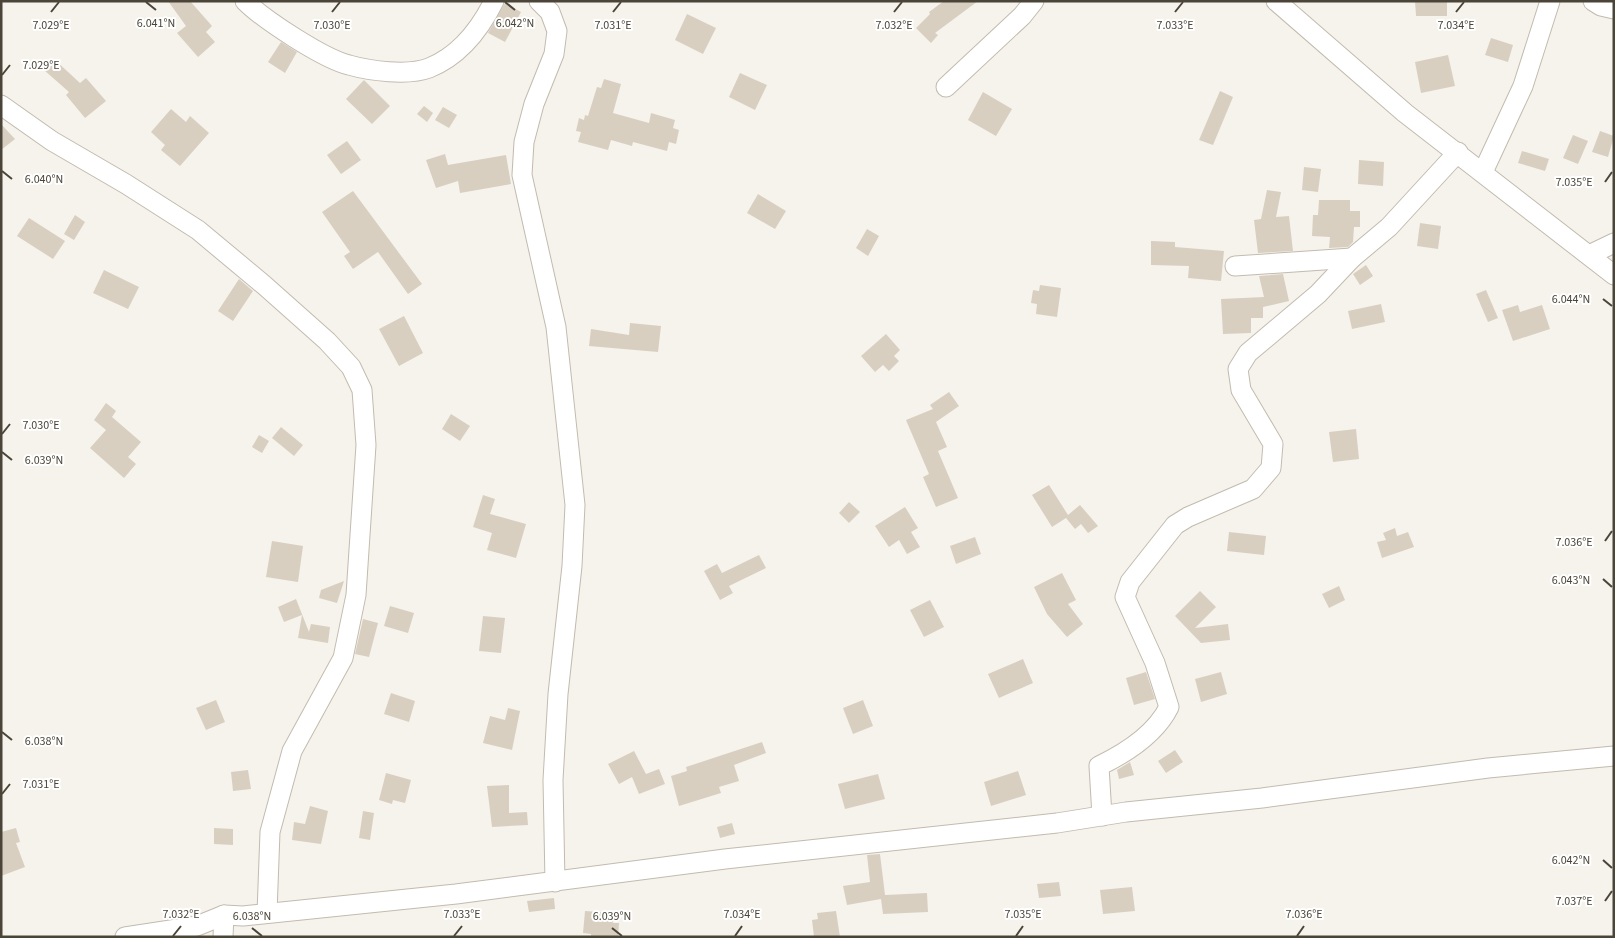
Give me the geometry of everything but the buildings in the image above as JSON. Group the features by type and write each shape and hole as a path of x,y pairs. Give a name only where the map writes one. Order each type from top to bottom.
{"street":[{"path":"245,1 299,40 348,65 395,72 428,68 459,50 483,24 494,1"},
{"path":"539,1 550,12 557,31 554,54 534,104 524,142 522,175 556,327 575,505 572,566 558,694 552,780 555,882"},
{"path":"946,87 1022,16 1034,1"},
{"path":"1276,1 1405,113 1458,152 1614,275"},
{"path":"1483,172 1523,86 1550,1"},
{"path":"1593,1 1601,6 1614,9"},
{"path":"1,105 52,141 126,184 198,230 264,284 326,341 351,367 362,390 366,445 356,595 343,658 292,751 270,832 267,913"},
{"path":"1102,816 1099,766 1124,754 1161,722 1169,707 1155,663 1125,597 1130,582 1175,525 1254,489 1271,468 1273,444 1241,390 1238,369 1248,353 1318,294 1352,258 1389,227 1458,152"},
{"path":"1589,254 1614,243"},
{"path":"1235,266 1352,258"},
{"path":"125,937 197,926 224,915 243,916 555,882 725,858 900,841 1262,798 1488,768 1614,756"},
{"path":"223,937 224,915"}]}
